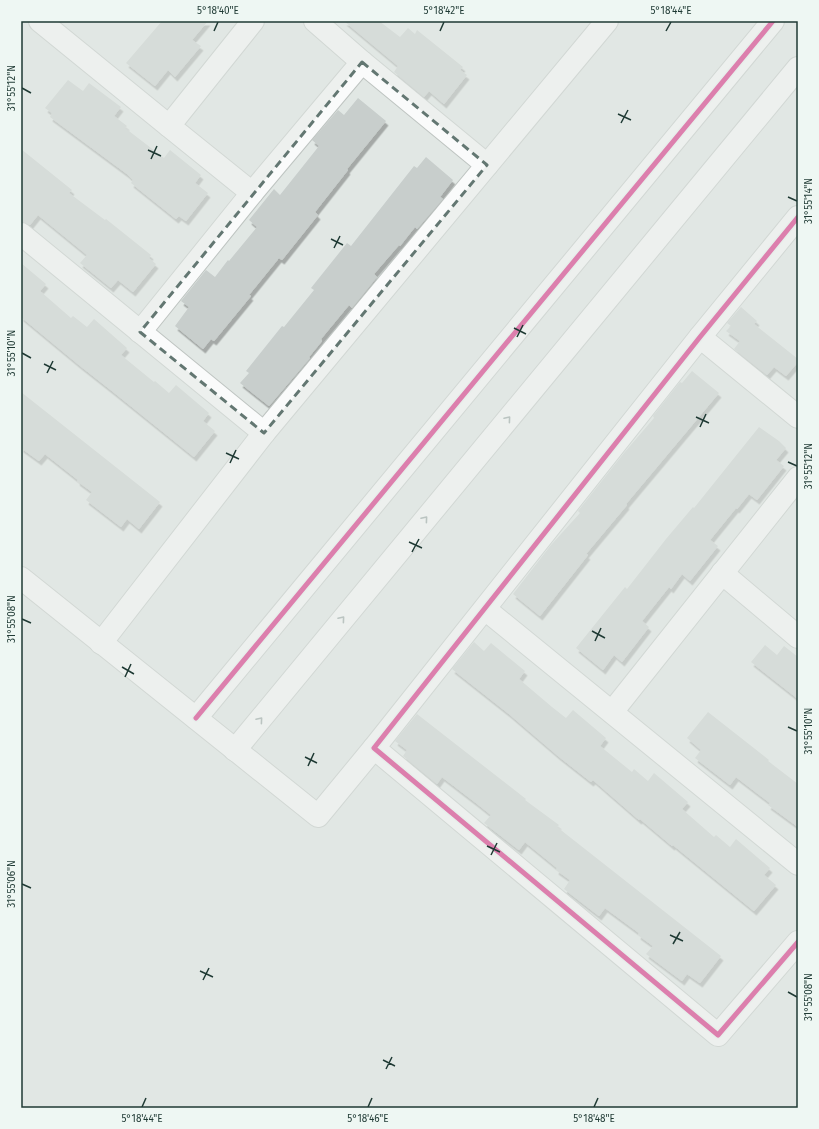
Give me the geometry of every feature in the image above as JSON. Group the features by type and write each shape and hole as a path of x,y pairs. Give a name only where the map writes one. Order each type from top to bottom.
{"street":[{"path":"40,21 252,193"},
{"path":"169,126 253,21"},
{"path":"315,21 362,62 487,165"},
{"path":"196,718 773,21"},
{"path":"101,643 264,433 487,165 597,25"},
{"path":"140,332 252,193 362,62"},
{"path":"235,750 798,68"},
{"path":"21,578 318,816 798,217"},
{"path":"21,234 264,433"},
{"path":"700,338 798,417"},
{"path":"612,712 798,478"},
{"path":"722,574 798,637"},
{"path":"485,609 798,864"},
{"path":"374,748 718,1035 798,942"}],"highlighted area":[{"path":"362,62 487,165 264,433 140,332"}],"building":[{"path":"162,21 208,21 192,40 201,46 175,77 168,70 155,86 126,63"},
{"path":"344,21 379,21 400,37 408,28 415,34 417,30 463,67 460,70 467,75 444,104 429,91 424,97 394,72 398,66"},
{"path":"68,80 83,91 89,83 121,107 114,116 127,126 125,128 164,158 170,150 201,175 195,183 208,193 186,221 179,216 176,219 131,183 133,180 127,174 50,117 52,113 45,108"},
{"path":"358,98 386,121 347,169 348,170 315,212 318,215 282,260 279,258 249,295 251,296 214,341 211,339 203,349 175,326 189,307 181,301 206,270 215,277 228,260 229,261 257,227 249,220 274,189 280,195 319,146 312,140 338,110 344,115"},
{"path":"21,149 72,190 69,193 105,220 106,219 151,255 149,258 156,264 133,292 118,280 111,288 80,263 87,255 38,215 30,225 21,222"},
{"path":"426,157 453,180 440,197 443,199 417,229 415,227 374,274 377,277 352,308 349,305 321,339 322,341 309,357 310,358 269,406 240,383 249,373 246,371 282,326 284,327 314,290 311,288 347,243 351,246 414,166 417,168"},
{"path":"21,263 46,284 40,291 71,318 73,316 87,327 94,319 127,348 121,355 154,382 155,381 169,393 176,385 209,413 203,421 215,431 194,457 21,317"},
{"path":"741,307 757,321 754,324 798,359 798,362 786,376 774,367 767,375 734,349 740,341 726,331 731,326 727,323"},
{"path":"692,371 719,393 626,504 627,505 586,554 588,555 540,616 513,594 551,545 580,513 578,511 654,418 653,416 680,382 682,383"},
{"path":"21,392 160,502 139,529 127,519 121,527 86,500 92,492 45,454 39,461 21,448"},
{"path":"759,427 779,441 786,448 776,460 784,466 757,500 749,494 737,509 736,508 710,540 718,546 690,581 682,574 671,589 669,587 642,621 649,627 622,662 614,655 603,670 576,648 625,587 627,589 666,539 693,507 694,508"},
{"path":"474,642 484,651 491,643 525,671 519,679 566,718 573,710 606,738 600,746 632,772 634,769 648,781 654,773 688,802 682,809 714,837 716,835 730,847 736,839 770,868 764,875 776,885 754,911 673,845 672,846 640,819 639,820 593,780 591,782 558,756 509,714 452,669"},
{"path":"765,645 777,655 784,646 798,657 798,699 751,662"},
{"path":"708,712 798,784 798,827 768,805 770,803 736,777 730,785 695,758 701,750 687,738"},
{"path":"417,714 526,799 525,800 559,825 557,827 721,956 700,983 687,974 682,981 646,954 653,946 638,935 639,933 605,908 599,916 564,889 570,880 556,870 557,868 525,842 519,850 484,823 491,815 442,777 437,784 403,756 407,750 395,741"}],"cycle path":[{"path":"196,718 773,21"},
{"path":"798,217 700,337 374,748 718,1035 798,942"}]}
